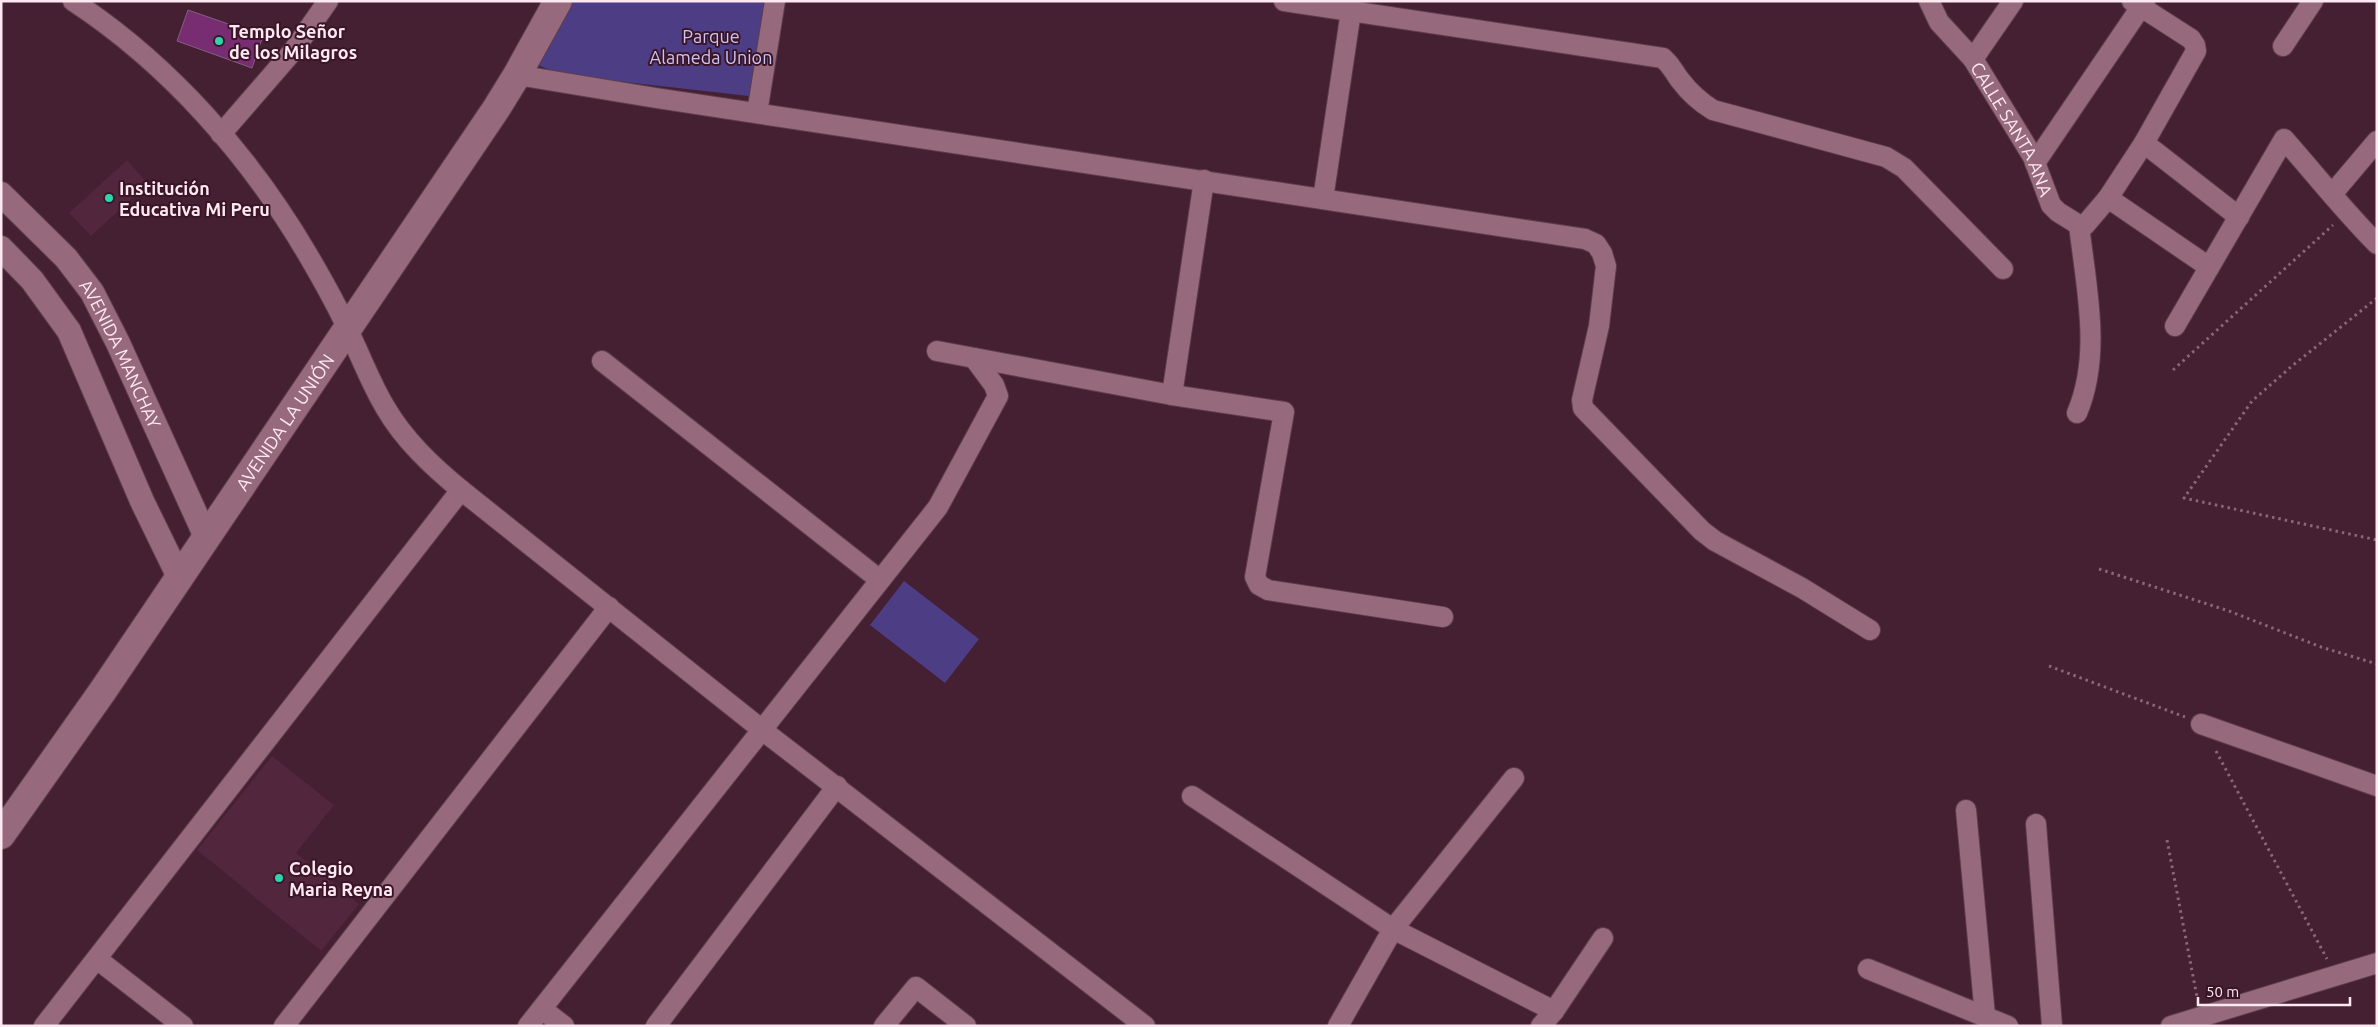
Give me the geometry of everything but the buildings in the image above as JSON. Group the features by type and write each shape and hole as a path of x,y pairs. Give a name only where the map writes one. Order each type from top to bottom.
{"main road":[{"name":"AVENIDA LA UNIÓN","path":"3,831 348,328 517,75 558,1"}],"street":[{"path":"73,1 90,7 159,70 221,134 246,164 290,226 348,328 384,406 396,424 426,458 461,490 761,729 1145,1026"},
{"path":"221,134 293,51 328,1"},
{"path":"756,113 775,1"},
{"path":"1284,1 1663,58 1674,67 1678,79 1698,100 1712,110 1886,157 1904,168 1915,177 2003,269"},
{"name":"CALLE SANTA ANA","path":"1929,1 1938,22 1973,59 2035,163 2051,205 2058,212 2079,225"},
{"path":"1973,59 2013,1"},
{"path":"2283,46 2313,1"},
{"path":"2035,163 2139,3 2190,39 2195,45 2196,51 2144,143 2108,198 2089,222 2085,225 2079,225 2090,318 2089,364 2083,398 2076,413"},
{"path":"1323,199 1351,11"},
{"path":"517,75 1204,180 1585,240 1596,244 1602,253 1606,266 1599,326 1582,400 1583,408 1702,531 1715,541 1802,588 1870,630"},
{"path":"2175,326 2284,139 2346,213 2377,244"},
{"path":"2332,194 2377,141"},
{"path":"2144,143 2239,217"},
{"path":"1172,395 1204,180"},
{"name":"AVENIDA MANCHAY","path":"1,194 66,258 92,292 118,342 206,537"},
{"path":"2108,198 2209,267"},
{"name":"AVENIDA MANCHAY","path":"1,248 32,280 69,331 142,501 179,577"},
{"path":"937,351 1172,395 1284,412 1255,576 1259,585 1268,590 1296,595 1442,617"},
{"path":"528,1026 761,729 938,508 998,396 994,385 974,358"},
{"path":"602,361 880,580"},
{"path":"44,1026 461,490"},
{"path":"284,1026 609,606"},
{"path":"2201,724 2377,786"},
{"path":"1338,1026 1393,929 1514,778"},
{"path":"656,1026 837,786"},
{"path":"1192,796 1393,929 1548,1018 1603,938"},
{"path":"1966,810 1985,1016"},
{"path":"2036,824 2052,1026"},
{"path":"97,959 183,1026"},
{"path":"2184,1024 2377,963"},
{"path":"1868,969 2008,1026"},
{"path":"884,1026 916,987 966,1026"},
{"path":"542,1009 564,1026"}],"path":[{"path":"2173,370 2346,213"},
{"path":"2377,298 2292,366 2252,401 2184,498 2377,540"},
{"path":"2100,569 2229,611 2321,647 2377,664"},
{"path":"2049,666 2201,724 2336,975"},
{"path":"2167,840 2197,998"}],"shaded area":[{"name":"Institución Educativa Mi Peru","path":"127,160 148,184 91,236 69,213"},
{"name":"Colegio Maria Reyna","path":"272,756 334,805 296,853 359,904 321,951 197,850"}],"green space":[{"name":"Parque Alameda Union","path":"565,1 765,1 749,96 562,75 533,63"},
{"path":"904,581 979,639 945,683 870,625"}],"place":[{"name":"Templo Señor de los Milagros","path":"219,41"},
{"name":"Institución Educativa Mi Peru","path":"109,198"},
{"name":"Colegio Maria Reyna","path":"279,878"}]}
